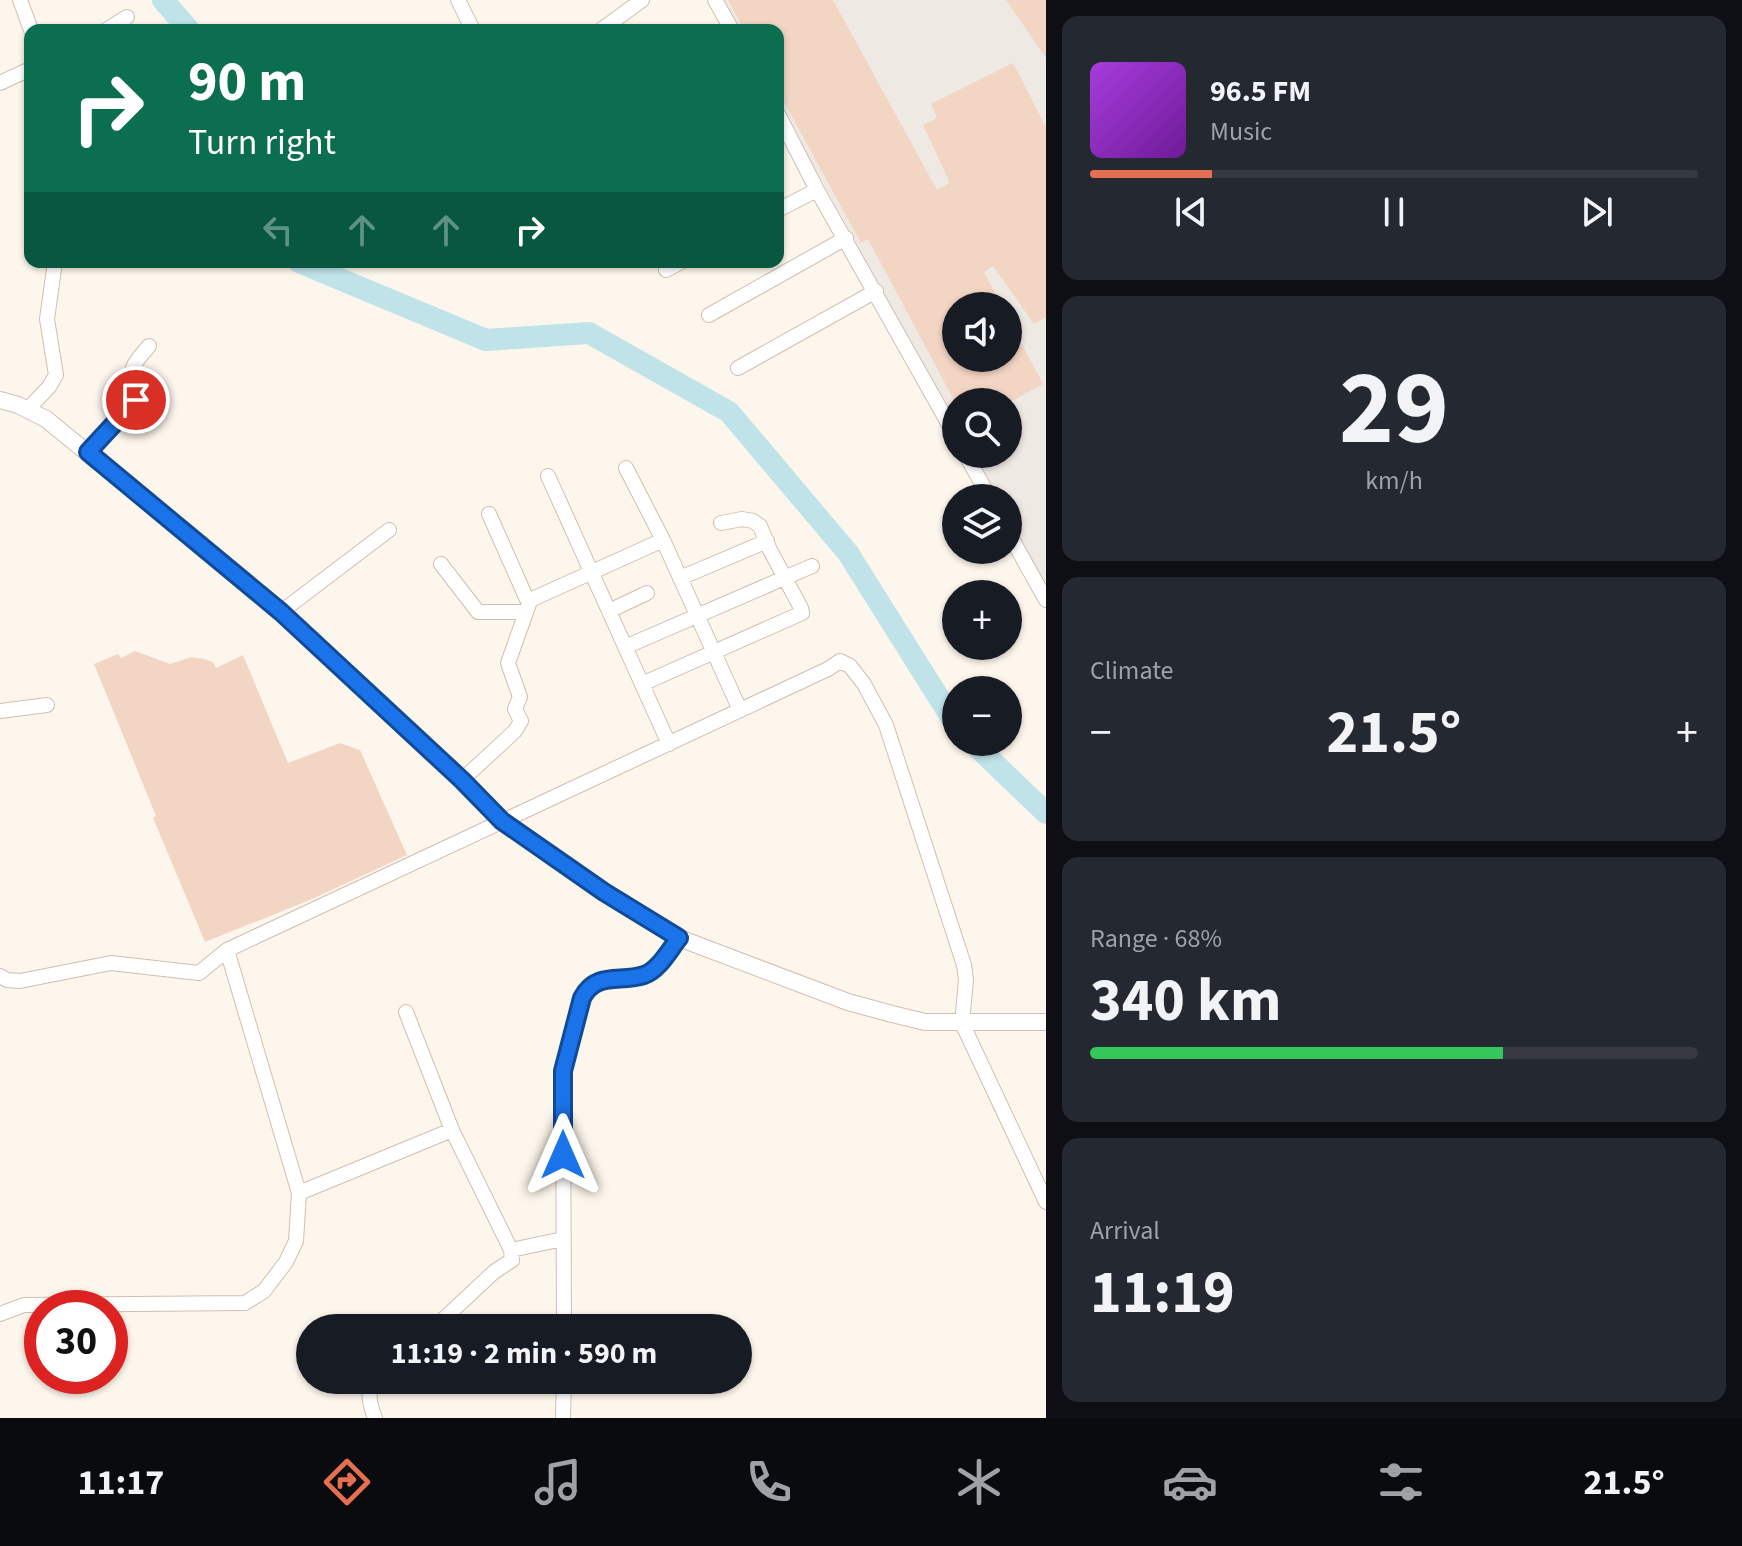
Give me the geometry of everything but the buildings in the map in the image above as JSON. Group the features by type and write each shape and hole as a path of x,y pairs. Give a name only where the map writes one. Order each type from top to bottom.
{"street":[{"path":"20,0 29,24"},
{"path":"458,0 470,24"},
{"path":"609,24 642,0"},
{"path":"715,0 729,24"},
{"path":"116,24 127,17"},
{"path":"0,83 24,72"},
{"path":"784,139 846,238 942,411"},
{"path":"784,207 817,190"},
{"path":"709,315 846,238"},
{"path":"28,409 56,375 47,319 54,268"},
{"path":"666,270 670,268"},
{"path":"738,368 876,291"},
{"path":"88,452 135,402 131,370 149,346"},
{"path":"0,400 46,419 281,612 502,821 604,892 679,938 848,1002 925,1022 1046,1022"},
{"path":"626,468 663,540 740,710"},
{"path":"548,476 669,744"},
{"path":"462,780 515,731 521,721 515,709 520,697 508,663 527,607 489,514"},
{"path":"642,684 802,613 760,526 742,519 721,523"},
{"path":"281,612 389,530"},
{"path":"441,564 478,612 527,607 663,540"},
{"path":"680,578 767,541"},
{"path":"1022,557 1046,600"},
{"path":"625,647 812,566"},
{"path":"609,611 647,593"},
{"path":"0,976 20,981 111,963 199,973 227,950 840,661 850,666 864,684 886,725 964,965 966,980 962,1023 1046,1202"},
{"path":"0,711 47,705"},
{"path":"564,1314 563,1071 582,998 586,990 599,980 644,975 651,971 679,938"},
{"path":"0,1314 24,1305 245,1303 264,1291 286,1262 296,1241 299,1193 227,950"},
{"path":"406,1012 452,1130 511,1250 512,1260 494,1272 449,1314"},
{"path":"299,1193 452,1130"},
{"path":"511,1250 563,1239"},
{"path":"371,1394 375,1418"},
{"path":"563,1418 564,1394"}],"shaded area":[{"path":"723,0 1046,0 1046,588 1022,544 1022,484 988,484 980,468 1022,468 1022,388 942,388 942,400 784,112 784,24 736,24"}],"waterway":[{"path":"163,0 184,24"},
{"path":"313,268 486,340 589,333 729,412 848,553 942,703"},
{"path":"987,756 1046,813"}],"route":[{"path":"136,400 88,452 281,612 502,821 604,892 679,938 657,965 644,975 599,980 586,990 563,1071 563,1155"}]}
